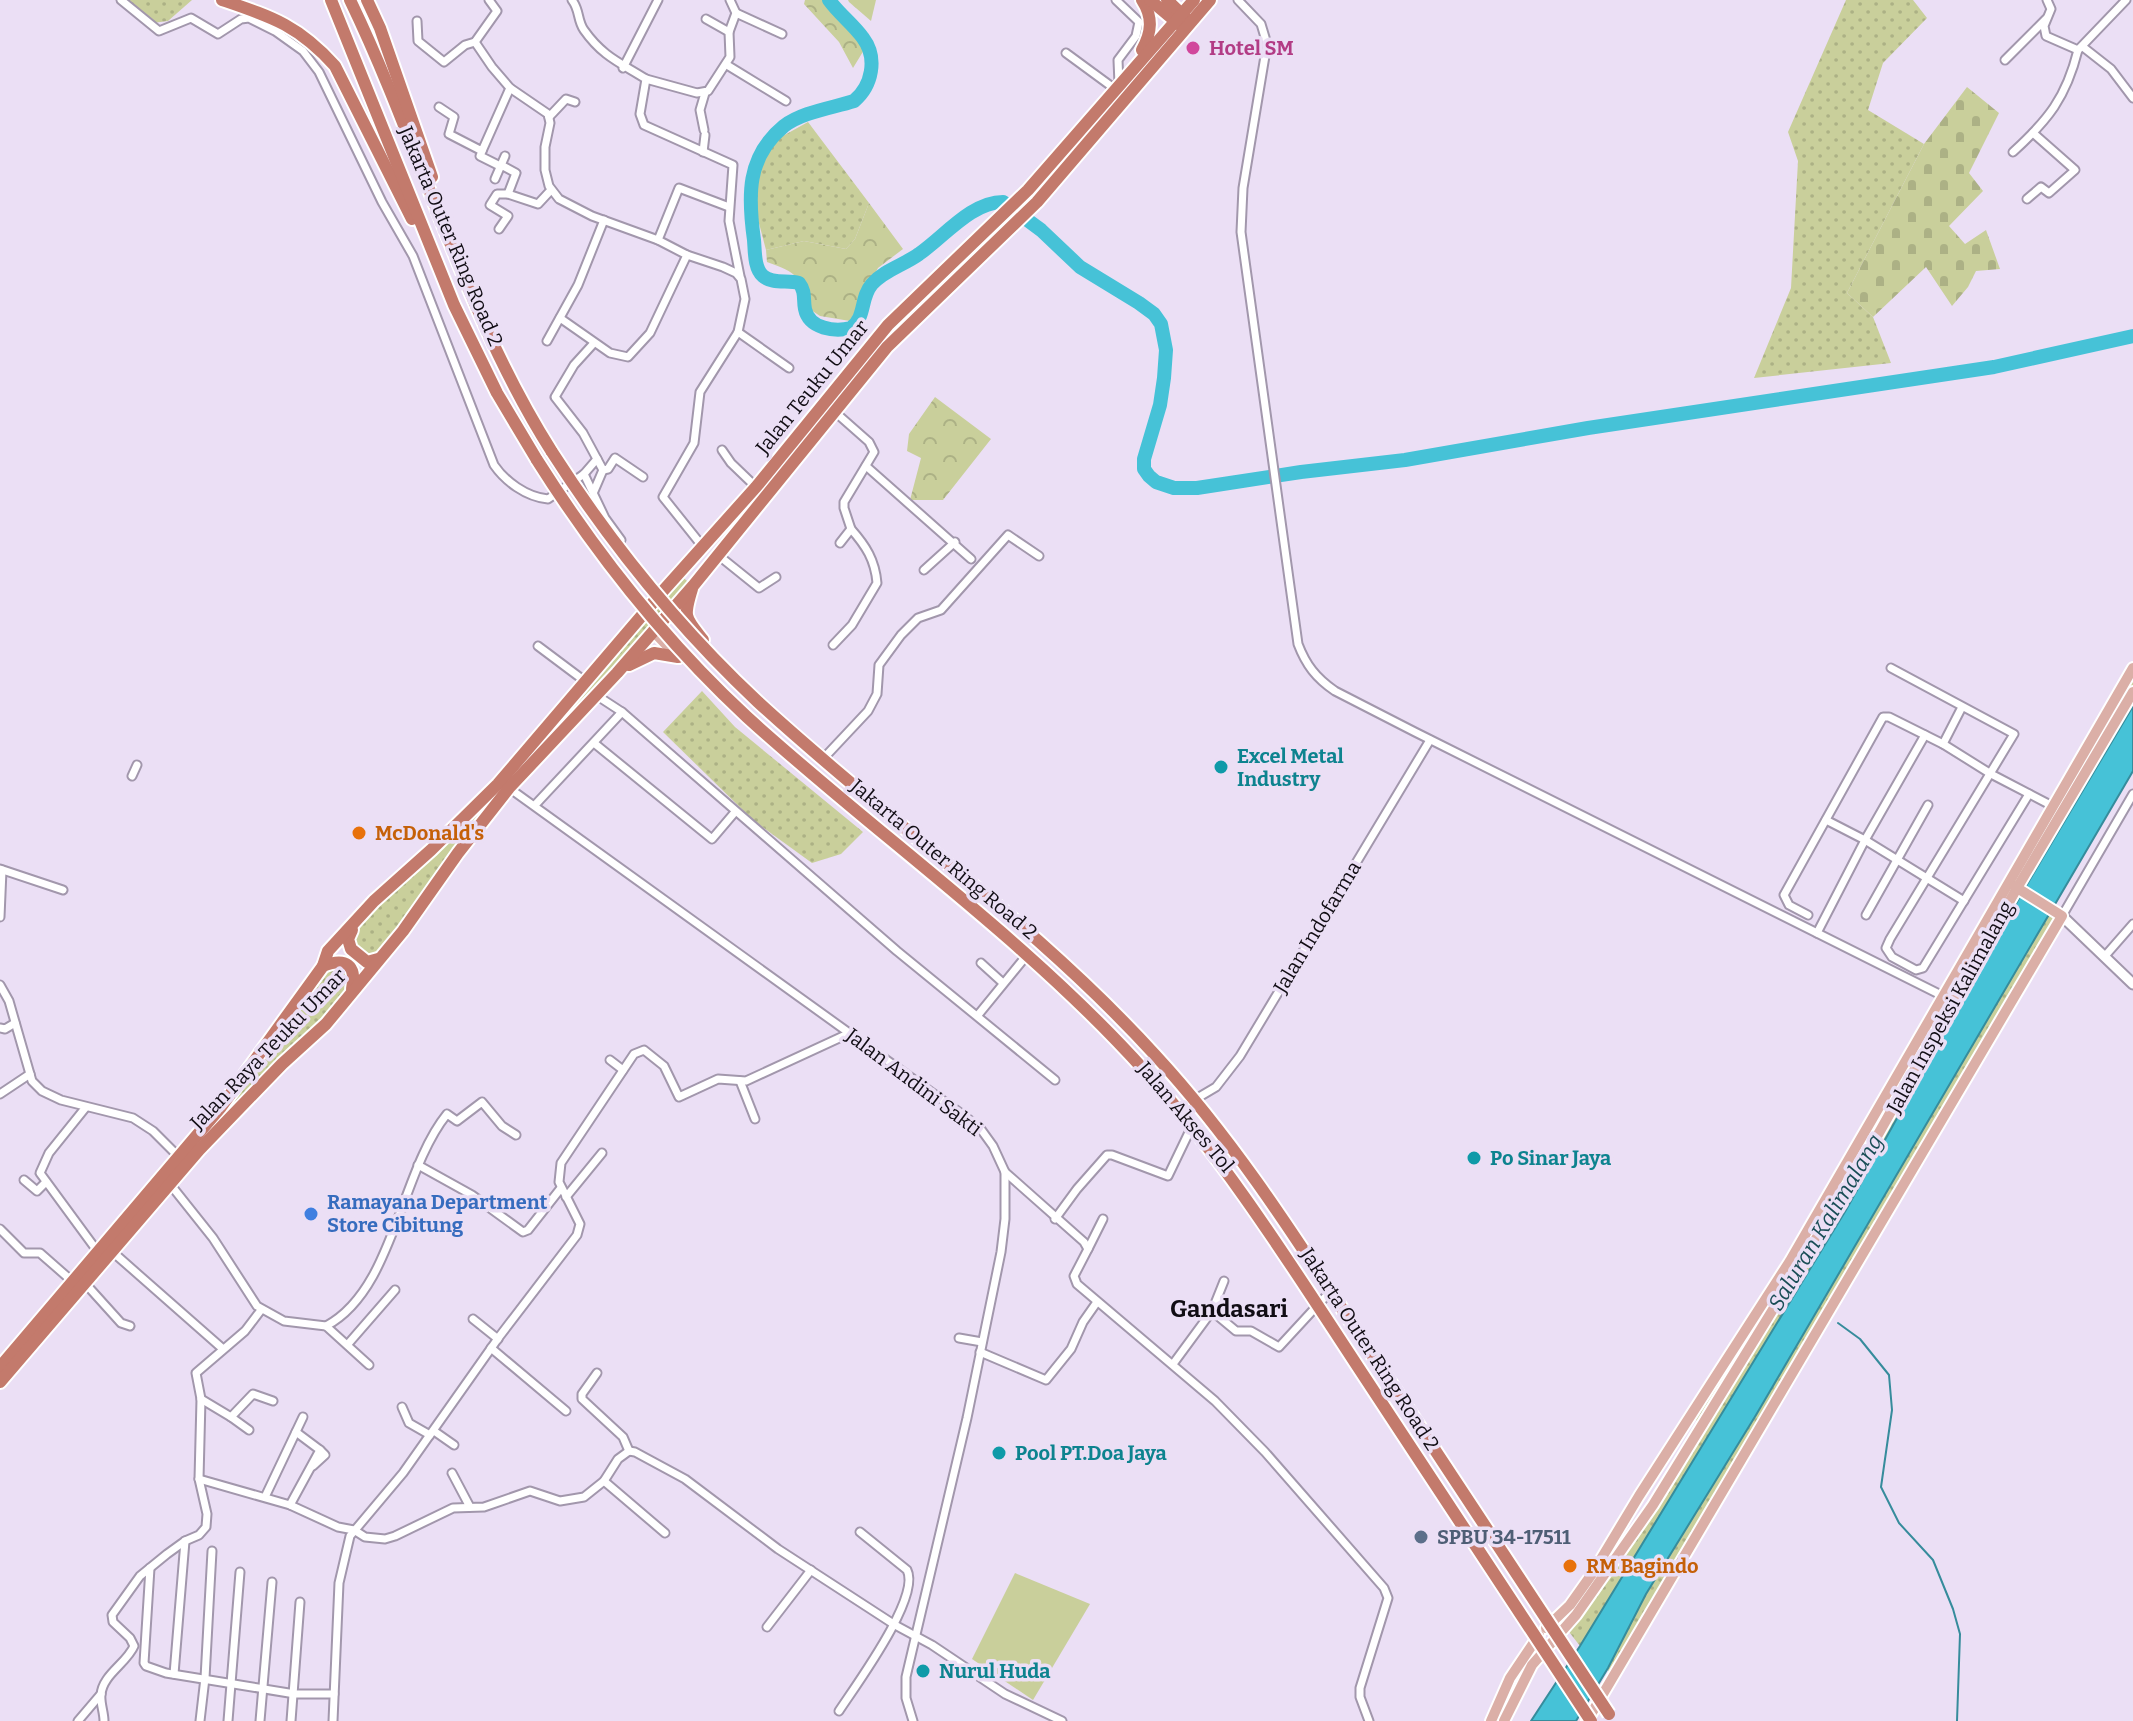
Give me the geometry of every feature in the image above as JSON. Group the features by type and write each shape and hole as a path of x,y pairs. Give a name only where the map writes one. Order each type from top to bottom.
{"highway":[{"path":"222,0 293,27 335,66 454,305"},
{"name":"Jakarta Outer Ring Road 2","path":"331,0 454,305 497,393 571,514 639,605 697,668 789,753 1057,982 1143,1069 1185,1118 1272,1236 1591,1711"},
{"name":"Jakarta Outer Ring Road 2","path":"350,0 465,280 521,403 589,510 624,558 711,655 801,739 1069,969 1157,1056 1199,1106 1287,1225 1611,1718"},
{"path":"367,0 420,142 465,280"},
{"path":"1120,83 1149,38 1149,11 1142,0"},
{"path":"1150,0 1183,21"},
{"path":"1167,0 1183,21"},
{"path":"1183,21 1194,0"},
{"path":"1120,83 1183,21 1210,0"},
{"name":"Jalan Teuku Umar","path":"644,615 756,487 835,412 901,332 1037,202 1183,21"},
{"name":"Jalan Teuku Umar","path":"653,631 718,555 888,325 1028,190 1120,83"},
{"path":"693,586 685,610 688,621 703,640"},
{"path":"644,615 673,607"},
{"name":"Jalan Raya Teuku Umar","path":"0,1382 98,1252 221,1107 323,966 328,951 374,901 498,784 644,615"},
{"name":"Jalan Raya Teuku Umar","path":"0,1366 230,1117 326,1024 381,957 509,788 653,631"},
{"path":"617,673 645,655 654,653 678,657"},
{"path":"354,926 348,939 351,949 367,962 381,957"},
{"path":"323,966 342,963 351,967 355,975 351,992"}],"main road":[{"name":"Jalan Akses Tol","path":"673,607 757,703 1068,972 1141,1045 1192,1102 1558,1654 1591,1711"},
{"name":"Jalan Akses Tol","path":"653,631 678,657 1028,953 1146,1067 1231,1162"},
{"name":"Jalan Inspeksi Kalimalang","path":"1504,1721 1525,1676 1601,1581 1653,1505 1702,1424 2016,888 2098,724 2133,668"},
{"name":"Jalan Inspeksi Kalimalang","path":"2058,809 2133,692"},
{"path":"1591,1711 2059,914 2016,888"},
{"name":"Jalan Inspeksi Kalimalang","path":"1491,1721 1510,1678 1543,1632 1570,1605 1592,1574 1691,1417 1794,1264"},
{"path":"1691,1417 1702,1424"}],"street":[{"path":"121,0 159,31 191,18 218,34 241,19 249,18 275,31 303,51 319,72 382,202 413,256 494,465 506,480 540,498 553,496 584,474 597,459"},
{"path":"417,21 416,38 439,61 444,62 465,45 475,42 496,14 496,8 489,0"},
{"path":"496,8 503,0"},
{"path":"572,0 578,8 584,30 598,47 623,68 646,79 705,93"},
{"path":"623,68 658,0"},
{"path":"730,0 736,13 782,34"},
{"path":"1116,0 1139,22 1136,36 1118,60 1120,83"},
{"path":"1238,0 1261,24 1267,44 1243,188 1241,232 1298,644 1308,666 1335,691 1949,999"},
{"path":"2060,0 2049,3 2044,26 2046,36 2080,49 2111,69 2133,98"},
{"path":"2013,152 2050,116 2080,49 2126,0"},
{"path":"703,152 705,133 700,110 705,93 727,65 731,53 729,32 736,13"},
{"path":"706,19 729,32"},
{"path":"2005,60 2047,19"},
{"path":"475,42 510,88 549,117"},
{"path":"1066,53 1120,83"},
{"path":"727,65 786,101"},
{"path":"646,79 640,114 644,125 734,167 729,207 730,232 745,299 738,332 727,354 703,384 698,399 694,443 664,493 664,500 703,547"},
{"path":"508,194 516,173 480,156 510,88"},
{"path":"575,102 566,99 549,117 545,170 551,190 559,199 740,276"},
{"path":"439,107 454,117 449,134 482,151"},
{"path":"2027,199 2041,187 2049,193 2075,170 2033,133"},
{"path":"495,179 505,156"},
{"path":"658,240 679,188 729,207"},
{"path":"499,229 508,216 490,205 497,194 508,194 538,204 551,190"},
{"path":"547,341 578,285 604,220"},
{"path":"560,318 610,353 628,357 650,333 687,255"},
{"path":"738,332 789,368"},
{"path":"594,343 574,365 555,397 583,433 603,470"},
{"path":"833,645 852,625 877,583 867,547 851,529 843,505 874,452 873,447 835,412"},
{"path":"722,450 756,487"},
{"path":"643,477 615,458 608,469 603,470 594,498 605,518 662,592"},
{"path":"866,466 971,559"},
{"path":"584,474 594,491"},
{"path":"840,543 851,529"},
{"path":"822,760 868,711 877,694 879,665 918,618 941,610 1008,535 1039,556"},
{"path":"924,570 955,542"},
{"path":"718,555 759,588 776,577"},
{"path":"538,646 586,682"},
{"path":"1891,668 2014,734 1925,879 1886,948 1888,954 1921,970 2029,794"},
{"path":"596,695 622,712 897,951 1055,1080"},
{"path":"1943,744 1962,707"},
{"path":"535,805 622,712"},
{"path":"1808,915 1789,905 1784,895 1883,717 1889,717 1943,744 1991,774 2058,809"},
{"path":"1817,933 1925,735"},
{"name":"Jalan Indofarma","path":"1192,1102 1216,1087 1240,1056 1430,740"},
{"path":"594,743 712,839 735,812"},
{"path":"132,776 137,765"},
{"name":"Jalan Andini Sakti","path":"509,788 845,1035 980,1128 993,1146 1005,1172"},
{"path":"2133,794 2059,914 2133,984"},
{"path":"1866,915 1928,805"},
{"path":"1826,820 1865,840 1964,901"},
{"path":"0,917 1,869 63,890"},
{"path":"2105,956 2133,924"},
{"path":"978,1015 1028,953"},
{"path":"981,963 1003,983"},
{"path":"0,985 9,1001 32,1081 42,1091 52,1097 133,1118 146,1125 179,1157"},
{"path":"0,1028 5,1029 15,1023"},
{"path":"333,1721 339,1583 349,1538 432,1433 579,1231 580,1224 557,1176 561,1163 634,1054 641,1050 664,1066 679,1097 718,1079 740,1081 788,1063 845,1035"},
{"path":"610,1060 623,1070"},
{"path":"0,1094 30,1074"},
{"path":"740,1081 755,1119"},
{"path":"326,1326 351,1308 377,1267 427,1141 447,1114 457,1121 482,1102 502,1126 516,1135"},
{"path":"86,1107 41,1166 41,1177 98,1252"},
{"path":"1055,1219 1107,1155 1168,1176 1194,1122"},
{"path":"566,1197 602,1153"},
{"path":"418,1165 472,1195 523,1232 528,1230 561,1188"},
{"path":"1005,1172 1084,1242 1088,1249"},
{"path":"913,1721 905,1689 1001,1252 1005,1172"},
{"path":"24,1180 36,1191 46,1182"},
{"path":"170,1184 213,1238 248,1295 261,1310 284,1321 326,1326 369,1365"},
{"path":"1103,1219 1074,1276 1077,1284 1215,1401 1265,1452 1384,1588 1388,1598 1360,1688 1369,1721"},
{"path":"0,1229 24,1253 40,1253 78,1282 121,1323 130,1326"},
{"path":"115,1254 223,1349"},
{"path":"1173,1364 1212,1311 1224,1281"},
{"path":"348,1344 395,1290"},
{"path":"1212,1311 1236,1331 1251,1331 1279,1347 1323,1298"},
{"path":"980,1352 1046,1380 1071,1349 1083,1322 1097,1302"},
{"path":"78,1721 134,1646 113,1622 112,1615 150,1568 206,1527 207,1514 199,1479 201,1399 196,1373 245,1331 261,1310"},
{"path":"473,1319 498,1339"},
{"path":"959,1338 982,1342"},
{"path":"491,1348 566,1411"},
{"path":"597,1373 582,1394 582,1399 621,1434 629,1451"},
{"path":"231,1417 253,1394 273,1401"},
{"path":"201,1399 249,1430"},
{"path":"402,1407 409,1423 454,1445"},
{"path":"265,1497 303,1417"},
{"path":"621,1434 627,1426"},
{"path":"290,1505 320,1450 296,1432"},
{"path":"199,1479 290,1505 365,1537 385,1539 453,1508 484,1507 535,1491 556,1500 584,1497 604,1481 618,1459 629,1451 635,1452 685,1479 811,1570 895,1625 1005,1694 1062,1721"},
{"path":"452,1473 470,1507"},
{"path":"604,1481 665,1533"},
{"path":"839,1711 895,1625 910,1586 907,1570 860,1532"},
{"path":"174,1674 185,1541"},
{"path":"200,1721 212,1551"},
{"path":"150,1568 144,1663 156,1670 174,1674 295,1694 334,1694"},
{"path":"767,1627 811,1570"},
{"path":"228,1721 240,1572"},
{"path":"260,1721 272,1582"},
{"path":"291,1721 300,1602"},
{"path":"101,1694 106,1719"}],"green space":[{"path":"122,0 192,0 168,21 145,24"},
{"path":"805,0 834,0 862,36 864,50 853,68 839,42 804,4"},
{"path":"876,0 871,21 849,2"},
{"path":"1846,0 1913,0 1927,18 1883,63 1868,110 1924,144 1847,293 1873,317 1891,363 1754,378 1791,288 1798,161 1788,132"},
{"path":"1967,87 1999,113 1969,173 1983,191 1949,226 1965,244 1986,230 2000,269 1976,271 1968,287 1952,306 1926,267 1873,317 1847,293 1924,144"},
{"path":"808,122 869,203 855,239 846,249 804,241 766,250 755,208 757,170 772,142"},
{"path":"869,203 903,249 878,268 850,321 820,316 808,308 796,277 767,262 766,250 804,241 846,249 855,239"},
{"path":"935,397 991,439 943,500 910,500 921,458 907,451 909,434"},
{"path":"679,574 693,586 509,788 374,961 351,949 354,926 431,850"},
{"path":"2133,668 2133,706 2023,891 1846,1210 1580,1646 1566,1628 1702,1424 1691,1417 1862,1140 1871,1147 2017,889 2009,883"},
{"path":"702,691 735,727 863,832 841,854 812,863 754,821 663,732"},
{"path":"2051,908 2062,916 1609,1685 1608,1668 1646,1594 1756,1415"},
{"path":"323,966 351,967 351,992 0,1367 179,1157"},
{"path":"1015,1573 1090,1604 1033,1700 972,1659"}],"water":[{"path":"2133,706 2133,771 1756,1415 1646,1594 1608,1668 1576,1721 1531,1721 1846,1210 2023,891"}],"waterway":[{"path":"829,0 868,46 871,63 869,80 854,101 791,121 762,151 752,178 751,193 756,264 760,273 771,280 799,283 807,316 817,325 838,330 851,328 859,318 868,289 877,279 919,254 969,214 1003,202 1041,230 1080,267 1139,303 1154,314 1161,324 1166,350 1164,378 1144,469 1156,482 1174,488 1197,488 1405,460 1588,428 1994,367 2133,336"},
{"path":"1838,1323 1860,1339 1889,1375 1892,1410 1881,1487 1899,1523 1933,1560 1953,1609 1960,1634 1957,1721"}],"place":[{"name":"Hotel SM","path":"1193,48"},
{"name":"Excel Metal Industry","path":"1221,767"},
{"name":"McDonald's","path":"359,833"},
{"name":"Po Sinar Jaya","path":"1474,1158"},
{"name":"Ramayana Department Store Cibitung","path":"311,1214"},
{"name":"Pool PT.Doa Jaya","path":"999,1453"},
{"name":"SPBU 34-17511","path":"1421,1537"},
{"name":"RM Bagindo","path":"1570,1566"},
{"name":"Nurul Huda","path":"923,1671"}],"district":[{"name":"Gandasari","path":"1229,1309"}],"water label":[{"name":"Saluran Kalimalang","path":"1825,1222"}]}
